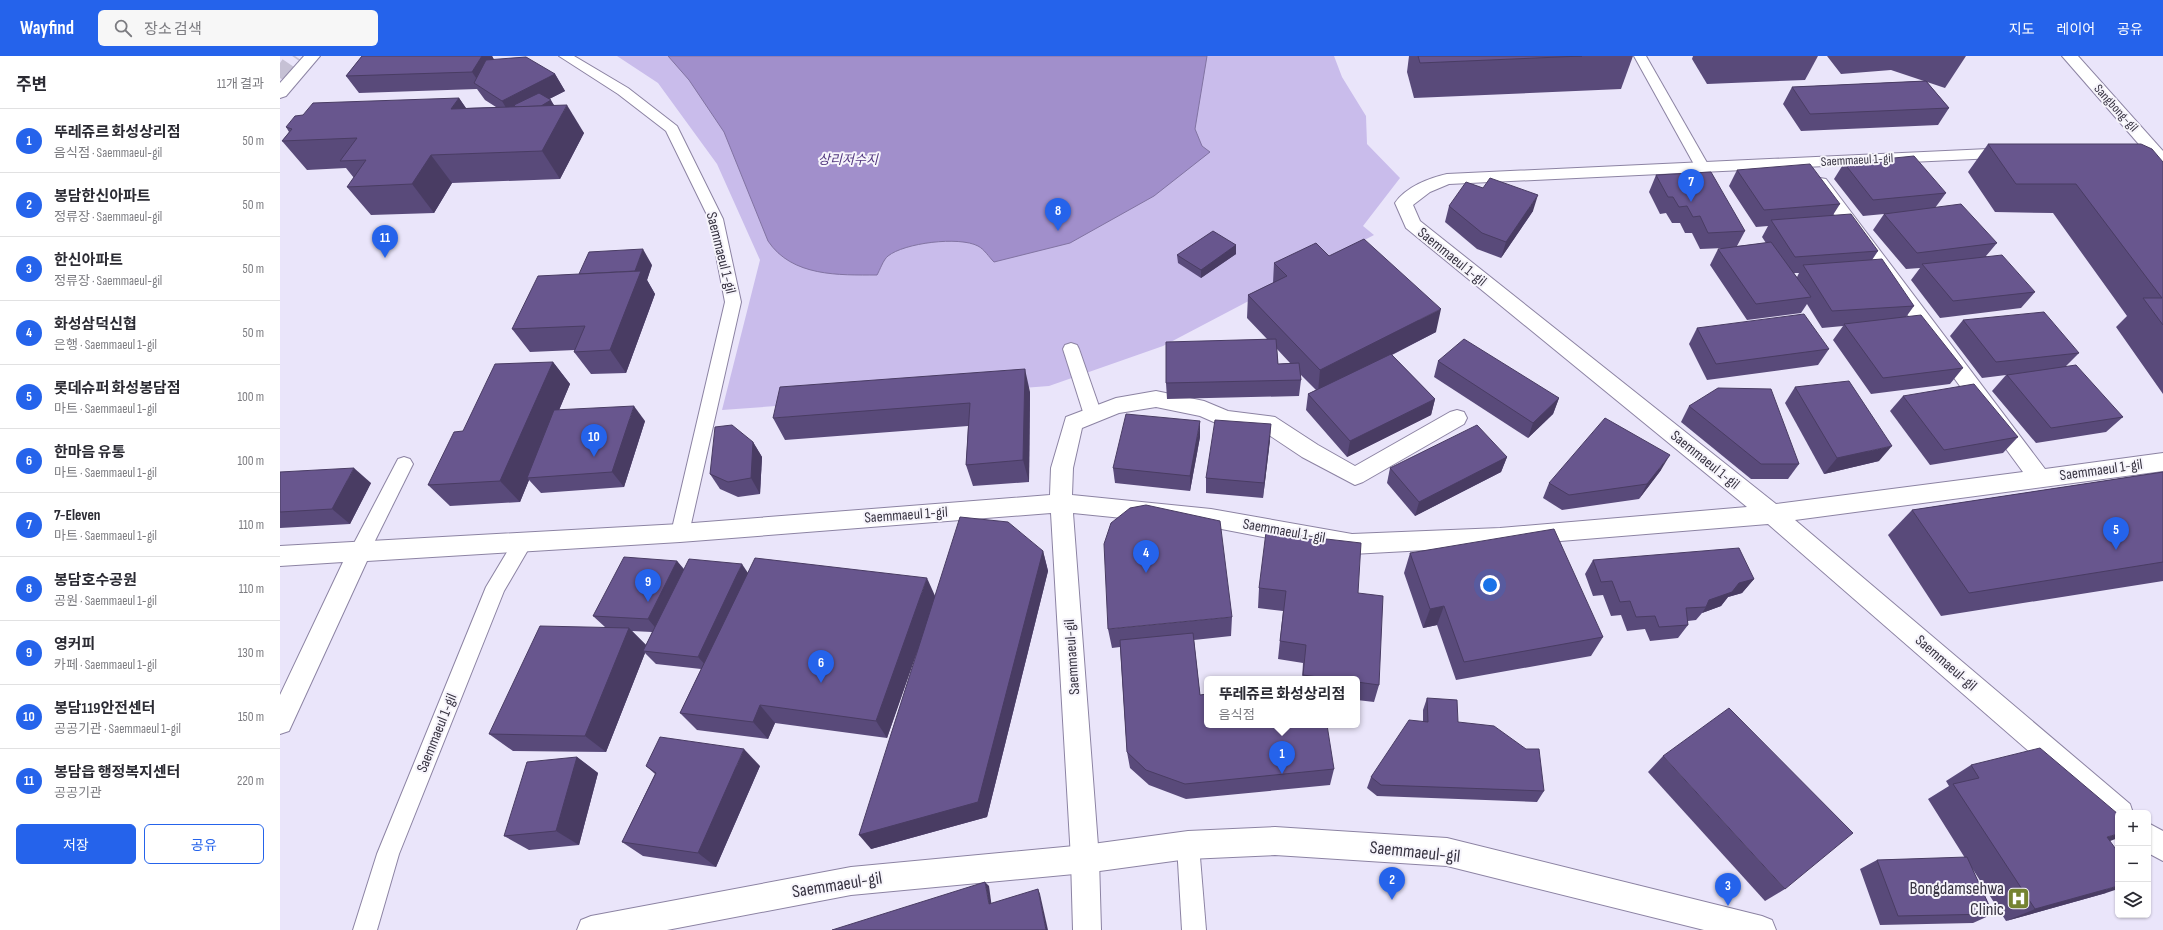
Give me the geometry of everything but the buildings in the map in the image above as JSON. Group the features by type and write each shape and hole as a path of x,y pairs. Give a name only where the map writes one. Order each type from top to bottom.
{"street":[{"path":"280,94 312,56"},
{"name":"Sangbong-gil","path":"2070,56 2163,161"},
{"path":"2126,147 2150,146"},
{"name":"Saemmaeul 1-gil","path":"1772,514 1412,224 1404,203 1424,188 1447,180 2024,152"},
{"name":"Saemmaeul 1-gil","path":"1805,162 2040,478"},
{"path":"1061,503 1062,468 1073,423 1116,406 1156,399 1204,409 1225,418 1268,423 1310,451 1354,476 1457,418"},
{"name":"Saemmaeul 1-gil","path":"280,556 359,553 680,533 1061,503 1211,518 1352,544 1500,537 1772,514 2163,462"},
{"name":"Saemmaeul-gil","path":"1061,503 1085,859 1086,930"},
{"name":"Saemmaeul-gil","path":"1772,514 2117,810"},
{"path":"280,722 359,553"},
{"path":"2151,839 2163,847"},
{"name":"Saemmaeul-gil","path":"591,930 851,880 1085,859 1188,845 1275,841 1447,852 1762,930"}],"lane":[{"name":"Saemmaeul 1-gil","path":"565,56 622,91 672,129 716,219 733,302 680,533"},
{"path":"1640,56 1703,168"},
{"path":"1071,350 1093,415"},
{"path":"359,553 404,464"},
{"name":"Saemmaeul 1-gil","path":"365,930 388,854 496,587 524,543"},
{"path":"1188,845 1194,930"}],"shaded area":[{"path":"617,56 1334,56 1342,77 1366,116 1367,144 1400,178 1363,226 1374,235 1163,346 1049,386 722,410 760,260 717,164 658,83"}],"water":[{"name":"상리저수지","path":"668,56 1207,56 1195,129 1202,146 1210,152 1154,196 1070,243 994,262 980,247 969,243 945,241 932,242 918,244 896,251 886,258 877,275 847,275 817,272 790,262 778,253 768,241 724,132 689,80"}],"tunnel":[{"path":"280,78 295,56"}],"place":[{"name":"7-Eleven","path":"1691,202"},
{"name":"봉담호수공원","path":"1058,231"},
{"name":"봉담읍 행정복지센터","path":"385,258"},
{"name":"봉담119안전센터","path":"594,457"},
{"name":"롯데슈퍼 화성봉담점","path":"2116,550"},
{"name":"화성삼덕신협","path":"1146,573"},
{"name":"영커피","path":"648,602"},
{"name":"한마음 유통","path":"821,683"},
{"name":"뚜레쥬르 화성상리점","path":"1282,774"},
{"name":"Bongdamsehwa Clinic","path":"2019,898"},
{"name":"봉담한신아파트","path":"1392,900"},
{"name":"한신아파트","path":"1728,906"}]}
